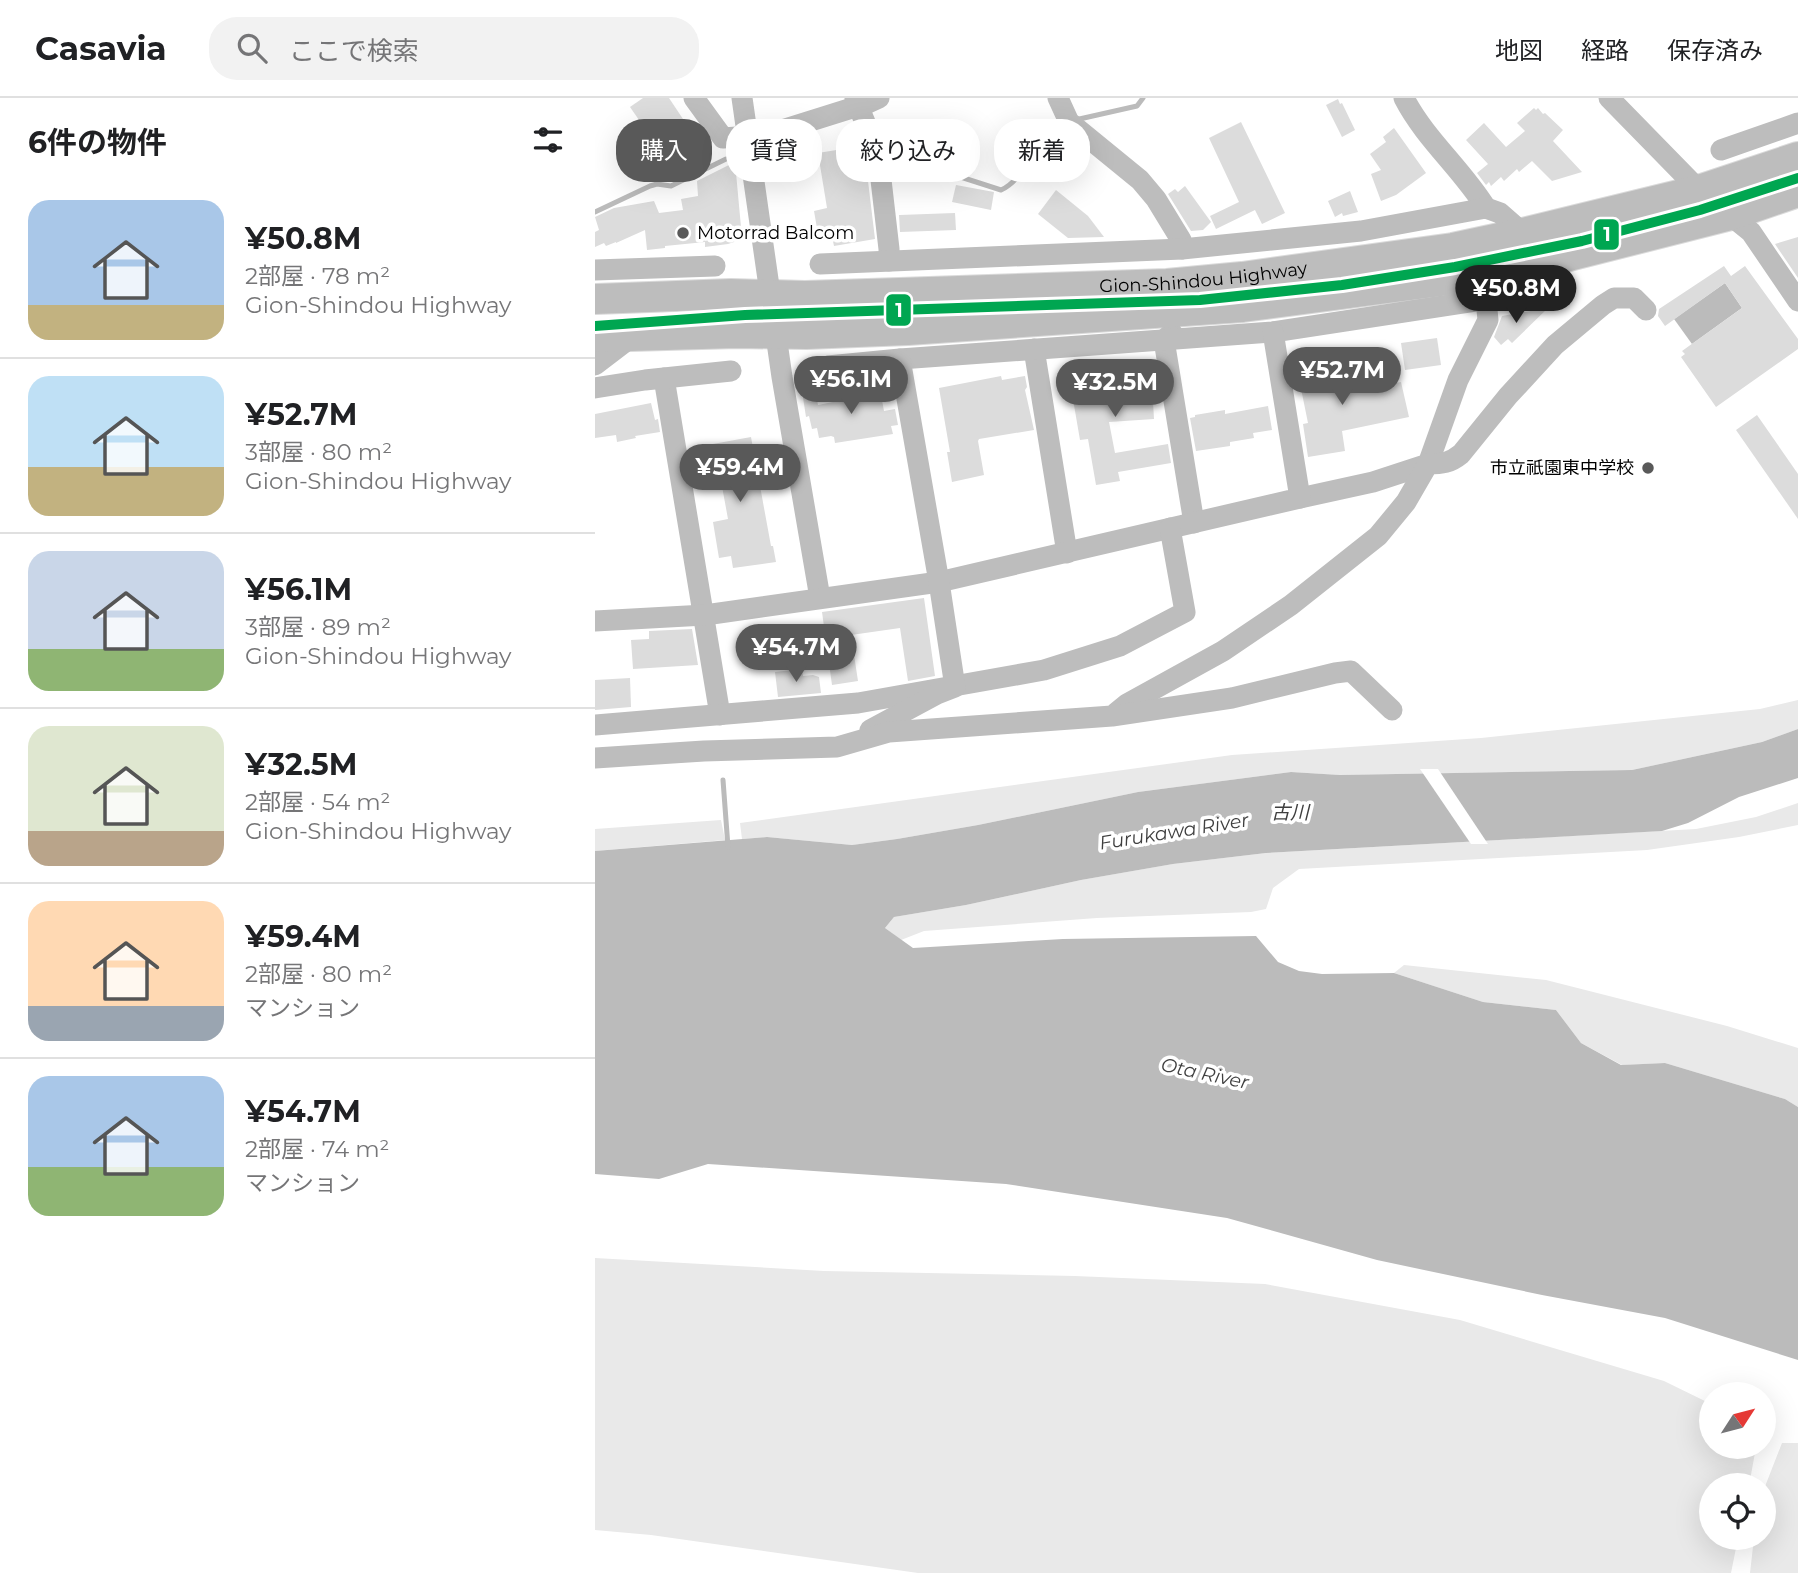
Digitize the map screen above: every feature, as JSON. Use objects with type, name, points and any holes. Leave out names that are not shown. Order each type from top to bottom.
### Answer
[{"type":"highway","name":"Gion-Shindou Highway","points":[[600,294],[899,293],[1167,284],[1241,277],[1453,248],[1523,233],[1699,190],[1798,157]]},
{"type":"highway","name":"Gion-Shindou Highway","points":[[595,337],[908,330],[1243,307],[1472,277],[1569,256],[1731,215],[1798,192]]},
{"type":"street","points":[[694,98],[723,138],[726,138]]},
{"type":"street","points":[[742,98],[745,119]]},
{"type":"street","points":[[810,119],[857,102],[879,98]]},
{"type":"street","points":[[1059,98],[1069,122],[1140,180],[1156,199],[1181,240],[1182,249]]},
{"type":"street","points":[[1404,98],[1413,115],[1486,208]]},
{"type":"street","points":[[1609,98],[1699,190],[1751,232],[1798,301]]},
{"type":"street","points":[[857,102],[879,154],[889,261]]},
{"type":"street","points":[[1721,150],[1798,123]]},
{"type":"street","points":[[754,182],[776,334],[820,598]]},
{"type":"street","points":[[820,264],[1182,249],[1361,232],[1486,208],[1500,213],[1523,233]]},
{"type":"street","points":[[1167,284],[1205,247]]},
{"type":"street","points":[[828,366],[1273,332],[1535,292],[1569,256]]},
{"type":"street","points":[[899,293],[925,260]]},
{"type":"street","points":[[595,270],[715,266]]},
{"type":"street","points":[[595,621],[705,615],[939,582],[1373,482],[1428,464],[1444,464],[1461,454],[1507,396],[1555,345],[1603,305],[1614,298],[1634,298],[1646,310]]},
{"type":"street","points":[[1112,716],[1127,704],[1223,651],[1269,620],[1378,536],[1406,502],[1428,464],[1458,380],[1488,320],[1486,300]]},
{"type":"street","points":[[1164,340],[1196,309]]},
{"type":"street","points":[[908,330],[933,356]]},
{"type":"street","points":[[1273,332],[1300,498]]},
{"type":"street","points":[[595,365],[633,336]]},
{"type":"street","points":[[1164,340],[1194,523]]},
{"type":"street","points":[[1034,349],[1067,552]]},
{"type":"street","points":[[900,359],[955,687]]},
{"type":"street","points":[[595,388],[731,371]]},
{"type":"street","points":[[664,378],[720,715]]},
{"type":"street","points":[[595,725],[858,703],[1044,670],[1120,646],[1185,612],[1170,528]]},
{"type":"street","points":[[595,758],[837,747],[889,732],[1112,716],[1232,698],[1351,671],[1392,710]]},
{"type":"street","points":[[837,747],[955,687]]},
{"type":"shaded area","points":[[1798,700],[1798,729],[1762,742],[1632,770],[1340,775],[1291,772],[1138,792],[978,825],[852,845],[767,837],[742,839],[740,823],[1232,755],[1481,738],[1760,709]]},
{"type":"shaded area","points":[[1798,803],[1798,825],[1739,837],[1647,850],[1299,869],[1273,888],[1266,909],[1251,912],[1097,918],[924,931],[901,940],[885,928],[894,917],[1173,864],[1266,853],[1696,829],[1756,817]]},
{"type":"shaded area","points":[[721,820],[725,840],[595,851],[595,829]]},
{"type":"shaded area","points":[[1404,965],[1546,980],[1727,1026],[1798,1048],[1798,1107],[1785,1099],[1665,1063],[1622,1065],[1581,1043],[1556,1010],[1483,1002],[1394,973]]},
{"type":"shaded area","points":[[595,1258],[824,1271],[1075,1276],[1265,1284],[1460,1320],[1664,1381],[1699,1398],[1699,1460],[1754,1460],[1751,1473],[1699,1473],[1699,1550],[1736,1550],[1731,1573],[918,1573],[651,1535],[595,1530]]},
{"type":"shaded area","points":[[1782,1443],[1798,1443],[1798,1573],[1750,1573],[1753,1550],[1776,1550],[1776,1473],[1770,1473]]},
{"type":"water","points":[[1725,283],[1742,308],[1692,344],[1674,319]]},
{"type":"water","points":[[1798,729],[1798,778],[1739,797],[1688,823],[1662,831],[1266,853],[1173,864],[894,917],[885,928],[913,948],[1063,939],[1256,936],[1278,962],[1299,971],[1322,974],[1394,973],[1483,1002],[1556,1010],[1581,1043],[1621,1065],[1665,1063],[1785,1099],[1798,1107],[1798,1360],[1665,1318],[1377,1260],[1227,1218],[1006,1184],[708,1164],[659,1179],[595,1174],[595,851],[767,837],[852,845],[978,825],[1138,792],[1291,772],[1340,775],[1632,770],[1762,742]]},
{"type":"pier","points":[[1420,769],[1438,769],[1488,844],[1471,844]]},
{"type":"building","points":[[643,98],[669,98],[683,119],[638,119],[630,107]]},
{"type":"building","points":[[1338,99],[1355,130],[1342,137],[1326,105]]},
{"type":"building","points":[[1534,108],[1545,113],[1563,130],[1553,141],[1582,172],[1552,181],[1532,161],[1519,172],[1517,169],[1504,181],[1501,177],[1491,186],[1489,182],[1486,185],[1477,173],[1488,164],[1466,140],[1484,123],[1506,147],[1525,131],[1517,123]]},
{"type":"building","points":[[1241,122],[1285,213],[1262,224],[1255,210],[1216,229],[1210,216],[1239,202],[1209,138]]},
{"type":"building","points":[[1394,128],[1426,173],[1396,195],[1381,201],[1371,174],[1381,170],[1370,154],[1386,142],[1383,137]]},
{"type":"building","points":[[836,150],[836,182],[868,182],[875,239],[834,246],[831,232],[818,234],[814,211],[827,208],[822,177],[822,152]]},
{"type":"building","points":[[726,166],[726,182],[737,182],[741,227],[734,242],[705,247],[705,242],[647,250],[645,230],[616,243],[606,246],[604,243],[595,247],[595,232],[599,230],[595,217],[614,208],[654,201],[659,213],[683,210],[681,199],[698,196],[697,182],[712,182],[712,174]]},
{"type":"building","points":[[956,185],[994,192],[991,210],[952,202]]},
{"type":"building","points":[[1185,186],[1211,222],[1203,230],[1191,231],[1168,194],[1175,189],[1178,192]]},
{"type":"building","points":[[1056,190],[1088,216],[1104,237],[1068,238],[1038,214]]},
{"type":"building","points":[[1350,191],[1358,212],[1343,216],[1342,213],[1335,217],[1328,201]]},
{"type":"building","points":[[955,213],[956,230],[900,232],[899,215]]},
{"type":"building","points":[[1798,237],[1798,278],[1775,244]]},
{"type":"building","points":[[1724,266],[1731,276],[1745,266],[1798,339],[1798,349],[1716,407],[1681,357],[1685,354],[1682,351],[1742,308],[1725,283],[1665,326],[1658,316],[1659,309]]},
{"type":"building","points":[[1548,308],[1512,343],[1508,339],[1501,345],[1494,337],[1502,316]]},
{"type":"building","points":[[1437,338],[1441,365],[1405,370],[1401,343]]},
{"type":"building","points":[[1321,354],[1326,378],[1342,375],[1343,382],[1348,381],[1350,392],[1401,382],[1409,417],[1342,431],[1345,451],[1308,457],[1303,424],[1308,423],[1295,359]]},
{"type":"building","points":[[1151,368],[1154,419],[1109,422],[1115,453],[1168,444],[1171,463],[1118,472],[1120,481],[1096,485],[1088,439],[1080,440],[1069,376]]},
{"type":"building","points":[[1001,376],[1002,380],[1025,376],[1025,390],[1034,430],[979,439],[984,475],[952,482],[947,452],[950,452],[939,388]]},
{"type":"building","points":[[876,386],[877,395],[881,395],[884,411],[895,409],[898,425],[891,426],[893,434],[835,443],[834,437],[831,436],[819,438],[817,428],[812,429],[809,416],[806,417],[802,391],[815,389],[818,405],[848,399],[847,390]]},
{"type":"building","points":[[651,403],[660,432],[617,442],[616,435],[595,438],[595,414]]},
{"type":"building","points":[[1268,406],[1272,430],[1253,433],[1254,438],[1230,442],[1230,446],[1196,451],[1190,418],[1225,410],[1225,414]]},
{"type":"building","points":[[1757,415],[1798,474],[1798,519],[1736,430]]},
{"type":"building","points":[[751,437],[776,562],[733,568],[731,556],[719,558],[713,522],[728,519],[719,470],[707,473],[702,446]]},
{"type":"building","points":[[924,598],[935,676],[908,681],[900,628],[851,635],[858,681],[832,685],[822,612]]},
{"type":"building","points":[[692,629],[698,665],[633,669],[631,640],[649,639],[649,631]]},
{"type":"building","points":[[802,669],[803,676],[819,677],[821,693],[778,697],[775,672]]},
{"type":"building","points":[[630,678],[631,707],[595,710],[595,680]]},
{"type":"waterway","points":[[1079,119],[1137,106],[1143,98]]},
{"type":"waterway","points":[[595,212],[650,186],[671,186],[726,159]]},
{"type":"waterway","points":[[976,182],[1001,190],[1013,182]]},
{"type":"waterway","points":[[723,780],[728,847]]},
{"type":"transit line","name":"1","points":[[595,326],[745,315],[1200,300],[1342,285],[1455,267],[1582,241],[1700,210],[1798,178]]},
{"type":"place","name":"Motorrad Balcom","points":[[683,233]]},
{"type":"place","name":"市立祇園東中学校","points":[[1648,468]]},
{"type":"water label","name":"古川","points":[[1290,812]]},
{"type":"water label","name":"Furukawa River","points":[[1174,831]]},
{"type":"water label","name":"Ota River","points":[[1205,1073]]}]
